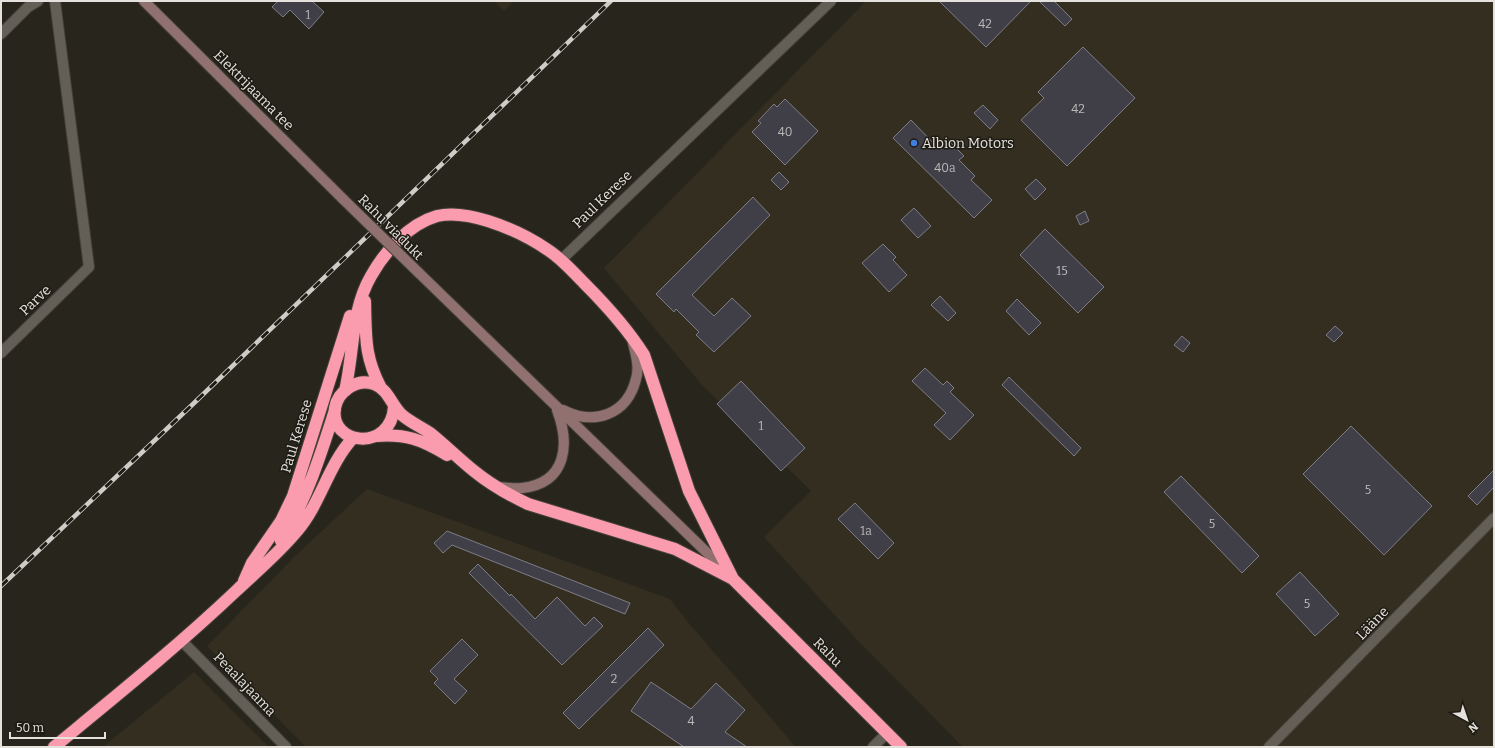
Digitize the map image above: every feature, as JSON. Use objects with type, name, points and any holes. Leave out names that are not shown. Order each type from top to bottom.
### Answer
[{"type":"highway","name":"Paul Kerese","points":[[242,586],[252,563],[281,520],[293,496],[305,462],[334,362],[355,301],[391,248],[419,225],[438,216],[463,216],[477,218],[504,226],[525,236],[561,260]]},
{"type":"highway","points":[[561,260],[604,304],[631,335],[644,355],[689,491],[733,578]]},
{"type":"highway","name":"Paul Kerese","points":[[366,284],[366,339],[370,365],[381,388]]},
{"type":"highway","name":"Paul Kerese","points":[[345,390],[350,371],[353,332],[366,284]]},
{"type":"highway","points":[[394,407],[390,423],[385,430],[376,436],[367,439],[353,438],[345,433],[339,425],[335,409],[337,402],[345,390],[351,386],[366,382],[381,388],[387,393],[394,407],[403,416],[429,433],[467,465],[512,497],[528,504],[675,549],[733,578]]},
{"type":"highway","name":"Paul Kerese","points":[[262,568],[276,549],[291,524],[320,456],[335,409]]},
{"type":"highway","points":[[376,436],[394,435],[411,437],[424,442],[459,463],[467,465]]},
{"type":"highway","name":"Paul Kerese","points":[[54,747],[182,641],[271,560],[305,521],[314,507],[335,461],[353,438]]},
{"type":"highway","name":"Rahu","points":[[733,578],[901,747]]},
{"type":"street","points":[[1,34],[28,7],[38,1]]},
{"type":"street","name":"Parve","points":[[1,353],[89,267],[55,1]]},
{"type":"street","name":"Elektrijaama tee","points":[[144,1],[344,200]]},
{"type":"street","name":"Paul Kerese","points":[[561,260],[831,1]]},
{"type":"street","name":"Rahu viadukt","points":[[344,200],[733,578]]},
{"type":"street","points":[[555,406],[583,417],[597,418],[610,413],[624,402],[632,390],[637,378],[637,362],[631,335]]},
{"type":"street","points":[[497,487],[521,489],[535,486],[556,470],[562,459],[565,447],[564,434],[555,406]]},
{"type":"street","name":"Lääne","points":[[1269,747],[1494,518]]},
{"type":"street","name":"Peaalajaama","points":[[182,641],[286,747]]},
{"type":"street","points":[[873,747],[887,733]]},
{"type":"shaded area","points":[[494,1],[514,1],[504,11]]},
{"type":"shaded area","points":[[866,1],[1494,1],[1494,747],[963,747],[860,643],[764,537],[811,491],[702,385],[604,268]]},
{"type":"shaded area","points":[[367,489],[670,599],[687,621],[796,747],[306,747],[207,646],[295,556]]},
{"type":"shaded area","points":[[194,672],[269,747],[103,747]]},
{"type":"building","points":[[278,1],[312,1],[324,12],[309,29],[290,10],[283,17],[272,7]]},
{"type":"building","points":[[939,1],[1031,1],[986,47]]},
{"type":"building","points":[[1039,1],[1054,1],[1072,19],[1065,26]]},
{"type":"building","points":[[1083,47],[1135,98],[1067,166],[1021,120],[1044,98],[1038,92]]},
{"type":"building","points":[[785,99],[818,131],[785,165],[752,132],[761,123],[758,121],[774,104],[777,107]]},
{"type":"building","points":[[983,105],[998,120],[990,129],[974,113]]},
{"type":"building","points":[[911,120],[939,149],[948,140],[964,156],[959,160],[975,176],[971,180],[992,200],[974,218],[893,138]]},
{"type":"building","points":[[779,172],[789,182],[781,190],[771,180]]},
{"type":"building","points":[[1036,179],[1046,189],[1035,200],[1025,189]]},
{"type":"building","points":[[753,197],[770,215],[692,295],[714,316],[732,298],[751,316],[714,352],[696,335],[699,332],[676,309],[674,312],[656,294]]},
{"type":"building","points":[[914,208],[931,226],[918,238],[901,220]]},
{"type":"building","points":[[1085,211],[1089,221],[1080,225],[1076,216]]},
{"type":"building","points":[[1045,229],[1104,287],[1078,313],[1020,255]]},
{"type":"building","points":[[883,244],[896,257],[893,260],[907,275],[889,292],[862,263]]},
{"type":"building","points":[[940,296],[956,313],[948,321],[931,305]]},
{"type":"building","points":[[1017,299],[1041,323],[1029,335],[1006,311]]},
{"type":"building","points":[[1335,326],[1343,333],[1334,342],[1326,335]]},
{"type":"building","points":[[1182,336],[1190,343],[1183,352],[1174,345]]},
{"type":"building","points":[[925,368],[943,385],[947,381],[954,388],[950,392],[974,415],[950,440],[934,425],[946,413],[912,381]]},
{"type":"building","points":[[1009,377],[1081,448],[1074,456],[1002,385]]},
{"type":"building","points":[[741,381],[805,448],[781,471],[717,404]]},
{"type":"building","points":[[1351,426],[1432,506],[1384,555],[1303,474]]},
{"type":"building","points":[[1494,470],[1494,487],[1477,505],[1468,496]]},
{"type":"building","points":[[1181,476],[1259,556],[1242,573],[1164,492]]},
{"type":"building","points":[[855,503],[894,543],[878,559],[838,519]]},
{"type":"building","points":[[447,531],[630,603],[625,614],[452,545],[443,553],[434,543]]},
{"type":"building","points":[[478,564],[510,596],[511,594],[535,619],[557,597],[585,626],[594,617],[603,626],[562,665],[469,573]]},
{"type":"building","points":[[1300,572],[1339,614],[1315,636],[1276,594]]},
{"type":"building","points":[[648,628],[664,645],[579,729],[563,713]]},
{"type":"building","points":[[462,639],[478,655],[454,679],[467,691],[455,704],[434,683],[438,679],[430,671]]},
{"type":"building","points":[[651,682],[691,709],[716,683],[745,710],[725,732],[747,747],[684,747],[631,711]]},
{"type":"railway","points":[[1,586],[192,405],[611,1]]},
{"type":"place","name":"Albion Motors","points":[[914,143]]}]
